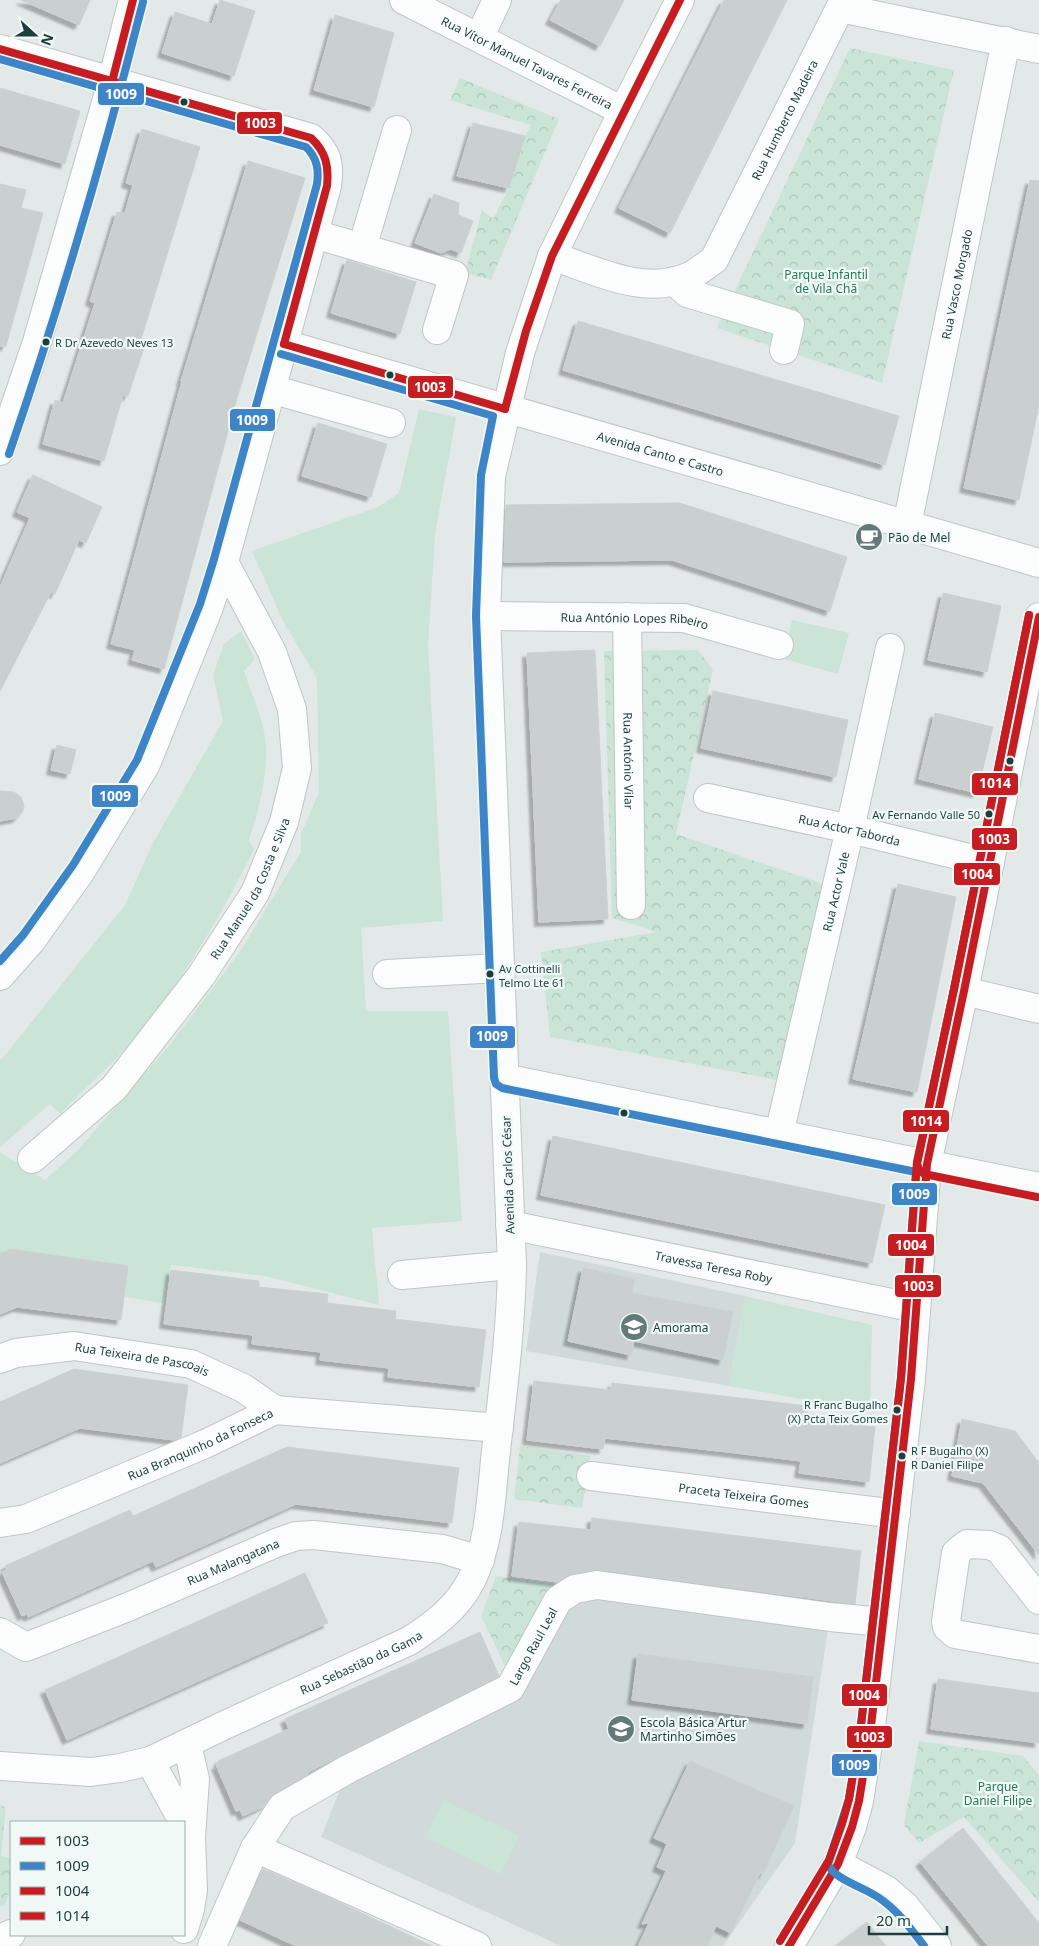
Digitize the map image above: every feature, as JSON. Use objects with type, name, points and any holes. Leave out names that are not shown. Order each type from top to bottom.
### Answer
[{"type":"street","points":[[0,451],[37,342],[112,82],[133,0]]},
{"type":"street","name":"Rua Vítor Manuel Tavares Ferreira","points":[[404,0],[623,111]]},
{"type":"street","points":[[479,38],[497,0]]},
{"type":"street","name":"Avenida Carlos César","points":[[509,1342],[512,1265],[486,616],[491,476],[505,409],[526,331],[552,256],[680,0]]},
{"type":"street","name":"Rua Humberto Madeira","points":[[552,256],[636,284],[665,284],[675,281],[689,276],[714,260],[840,8],[1039,49]]},
{"type":"street","name":"Rua Vasco Morgado","points":[[907,525],[1006,41]]},
{"type":"street","points":[[0,48],[112,82],[311,138],[321,147],[327,158],[329,171],[327,186],[224,562],[209,607],[146,764],[81,871],[31,941],[0,976]]},
{"type":"street","points":[[362,248],[397,130]]},
{"type":"street","points":[[314,234],[454,274],[437,330]]},
{"type":"street","points":[[675,281],[687,293],[790,324],[784,350]]},
{"type":"street","name":"Avenida Canto e Castro","points":[[284,344],[1039,563]]},
{"type":"street","points":[[271,389],[391,422]]},
{"type":"street","name":"Rua Manuel da Costa e Silva","points":[[32,1159],[114,1088],[201,976],[255,893],[284,822],[297,768],[292,709],[272,652],[224,562]]},
{"type":"street","name":"Rua António Lopes Ribeiro","points":[[486,616],[684,618],[779,645]]},
{"type":"street","name":"Rua António Vilar","points":[[627,617],[631,905]]},
{"type":"street","points":[[789,1946],[838,1864],[852,1827],[859,1801],[871,1726],[911,1379],[927,1164],[990,863],[1027,736],[1039,617]]},
{"type":"street","name":"Rua Actor Vale","points":[[779,1134],[890,648]]},
{"type":"street","name":"Rua Actor Taborda","points":[[708,798],[850,829],[990,863]]},
{"type":"street","points":[[386,974],[500,968]]},
{"type":"street","points":[[964,991],[1039,1008]]},
{"type":"street","points":[[504,1078],[1039,1187]]},
{"type":"street","name":"Travessa Teresa Roby","points":[[510,1225],[916,1308]]},
{"type":"street","points":[[402,1275],[512,1265]]},
{"type":"street","name":"Rua Sebastião da Gama","points":[[0,1766],[91,1772],[150,1761],[409,1641],[434,1624],[455,1605],[470,1582],[480,1560],[488,1522],[509,1342]]},
{"type":"street","name":"Rua Teixeira de Pascoais","points":[[0,1359],[16,1353],[74,1346],[191,1364],[243,1388],[275,1410]]},
{"type":"street","name":"Rua Branquinho da Fonseca","points":[[0,1523],[26,1519],[205,1444],[275,1410],[498,1428]]},
{"type":"street","name":"Praceta Teixeira Gomes","points":[[591,1476],[896,1514]]},
{"type":"street","name":"Rua Malangatana","points":[[0,1632],[26,1647],[296,1536],[314,1535],[442,1549],[480,1560]]},
{"type":"street","points":[[1039,1600],[999,1549],[989,1545],[967,1544],[956,1553],[946,1620],[947,1627],[956,1634],[1039,1649]]},
{"type":"street","name":"Largo Raul Leal","points":[[212,1946],[255,1848],[282,1807],[348,1769],[510,1688],[558,1600],[575,1589],[597,1585],[830,1617],[883,1622]]},
{"type":"street","points":[[185,1932],[193,1890],[191,1836],[195,1779],[187,1744]]},
{"type":"street","points":[[150,1761],[183,1821]]},
{"type":"street","points":[[185,1825],[191,1836]]},
{"type":"street","points":[[255,1848],[477,1946]]},
{"type":"street","points":[[838,1864],[884,1889],[905,1906],[937,1946]]},
{"type":"shaded area","name":"Amorama","points":[[540,1252],[745,1296],[729,1386],[526,1351]]},
{"type":"shaded area","name":"Escola Básica Artur Martinho Simões","points":[[575,1589],[830,1617],[795,1843],[723,1946],[561,1946],[321,1837],[348,1769],[510,1688]]},
{"type":"green space","name":"Parque Infantil de Vila Chã","points":[[850,48],[954,70],[882,383],[717,328]]},
{"type":"green space","points":[[460,78],[559,119],[491,280],[465,273],[482,210],[493,219],[509,188],[525,136],[531,125],[450,100]]},
{"type":"green space","points":[[419,409],[456,417],[435,535],[428,645],[443,921],[361,928],[366,1011],[448,1011],[462,1221],[372,1228],[379,1305],[265,1276],[171,1265],[163,1303],[125,1297],[128,1266],[10,1249],[0,1254],[0,1152],[45,1180],[76,1152],[169,1046],[239,953],[301,852],[301,834],[319,792],[317,678],[284,623],[252,551],[378,507],[399,493]]},
{"type":"green space","points":[[792,620],[849,633],[838,674],[784,659]]},
{"type":"green space","points":[[241,631],[255,659],[244,671],[261,719],[266,749],[264,780],[258,811],[249,840],[254,849],[229,898],[186,969],[137,1035],[60,1114],[50,1104],[0,1147],[0,1059],[2,1059],[125,905],[153,843],[223,721],[213,675],[224,644]]},
{"type":"green space","points":[[698,650],[713,670],[676,834],[829,886],[777,1080],[550,1037],[541,952],[657,932],[612,918],[604,651]]},
{"type":"green space","points":[[745,1296],[872,1325],[870,1411],[729,1386]]},
{"type":"green space","points":[[520,1446],[590,1456],[582,1508],[514,1499]]},
{"type":"green space","points":[[496,1576],[559,1585],[507,1670],[481,1616]]},
{"type":"green space","name":"Parque Daniel Filipe","points":[[919,1741],[1023,1756],[1039,1775],[1039,1902],[964,1817],[919,1843],[904,1825]]},
{"type":"green space","points":[[443,1800],[519,1836],[501,1874],[426,1838]]},
{"type":"green space","points":[[0,1805],[6,1807],[1,1856],[10,1858],[10,1891],[5,1905],[0,1907]]},
{"type":"building","points":[[21,0],[90,0],[79,25]]},
{"type":"building","points":[[220,0],[255,11],[234,76],[162,53],[175,12],[212,24]]},
{"type":"building","points":[[561,0],[624,0],[600,46],[550,20]]},
{"type":"building","points":[[724,0],[787,0],[670,233],[619,208]]},
{"type":"building","points":[[335,15],[394,33],[374,107],[314,90]]},
{"type":"building","points":[[0,88],[80,111],[65,164],[0,145]]},
{"type":"building","points":[[473,123],[525,136],[509,188],[457,176]]},
{"type":"building","points":[[142,129],[200,147],[139,346],[144,348],[128,396],[123,395],[104,461],[43,444],[55,400],[63,403],[95,303],[90,301],[117,212],[125,213],[133,185],[126,183]]},
{"type":"building","points":[[248,161],[305,178],[237,398],[164,669],[132,660],[135,650],[111,644],[181,381]]},
{"type":"building","points":[[1030,180],[1039,181],[1039,405],[1019,500],[964,488]]},
{"type":"building","points":[[0,184],[26,190],[21,208],[43,213],[6,346],[0,346]]},
{"type":"building","points":[[434,194],[459,203],[458,215],[473,221],[461,253],[451,249],[441,253],[415,243]]},
{"type":"building","points":[[347,260],[416,282],[400,334],[331,313]]},
{"type":"building","points":[[578,321],[899,416],[885,465],[563,370]]},
{"type":"building","points":[[318,423],[387,444],[371,497],[302,476]]},
{"type":"building","points":[[33,475],[102,507],[86,543],[79,540],[55,594],[51,592],[0,691],[0,587],[30,518],[17,512]]},
{"type":"building","points":[[680,503],[847,557],[830,611],[672,560],[504,562],[506,505]]},
{"type":"building","points":[[943,593],[1001,606],[987,672],[928,660]]},
{"type":"building","points":[[595,650],[608,919],[539,922],[527,653]]},
{"type":"building","points":[[713,691],[848,720],[836,777],[701,748]]},
{"type":"building","points":[[935,713],[993,727],[977,793],[919,779]]},
{"type":"building","points":[[57,745],[76,750],[70,774],[51,770]]},
{"type":"building","points":[[0,791],[14,792],[21,797],[24,806],[23,811],[17,818],[0,821]]},
{"type":"building","points":[[898,884],[956,897],[917,1092],[853,1079]]},
{"type":"building","points":[[553,1136],[885,1205],[872,1263],[541,1195]]},
{"type":"building","points":[[10,1249],[128,1266],[121,1320],[17,1307],[0,1314],[0,1254]]},
{"type":"building","points":[[583,1268],[635,1279],[632,1293],[733,1312],[723,1360],[634,1341],[631,1355],[568,1341]]},
{"type":"building","points":[[171,1270],[259,1281],[259,1287],[328,1294],[327,1303],[396,1311],[395,1319],[486,1330],[479,1387],[388,1377],[389,1368],[320,1360],[321,1352],[252,1344],[253,1335],[164,1324]]},
{"type":"building","points":[[74,1369],[188,1385],[181,1437],[174,1440],[80,1428],[0,1463],[0,1402]]},
{"type":"building","points":[[534,1381],[611,1390],[612,1383],[808,1406],[806,1419],[875,1427],[869,1482],[799,1473],[801,1461],[736,1453],[605,1438],[603,1449],[527,1440]]},
{"type":"building","points":[[962,1419],[1015,1431],[1039,1463],[1039,1555],[983,1483],[952,1476]]},
{"type":"building","points":[[287,1447],[459,1468],[452,1523],[296,1504],[156,1567],[153,1561],[28,1617],[27,1614],[22,1616],[2,1572],[7,1569],[5,1566],[130,1510],[133,1516]]},
{"type":"building","points":[[592,1518],[861,1551],[855,1604],[599,1570],[572,1574],[558,1582],[512,1576],[519,1522],[591,1530]]},
{"type":"building","points":[[305,1573],[328,1623],[67,1740],[45,1690]]},
{"type":"building","points":[[480,1632],[499,1676],[308,1772],[308,1774],[274,1794],[264,1806],[243,1816],[240,1810],[236,1811],[216,1765],[220,1764],[218,1761],[289,1729],[285,1719]]},
{"type":"building","points":[[638,1654],[813,1677],[807,1724],[632,1700]]},
{"type":"building","points":[[938,1679],[1039,1693],[1039,1743],[931,1729]]},
{"type":"building","points":[[690,1761],[794,1806],[763,1874],[760,1873],[731,1933],[716,1926],[707,1946],[638,1946],[649,1923],[642,1924],[666,1871],[657,1867],[667,1844],[654,1838]]},
{"type":"building","points":[[963,1828],[1039,1923],[1039,1946],[988,1946],[920,1862]]},
{"type":"building","points":[[263,1869],[432,1946],[296,1946],[240,1920]]},
{"type":"building","points":[[867,1922],[886,1946],[835,1946]]},
{"type":"transit line","name":"1003","points":[[112,82],[133,0]]},
{"type":"transit line","name":"1003","points":[[505,409],[526,331],[552,256],[680,0]]},
{"type":"transit line","name":"1009","points":[[9,454],[80,230],[143,2]]},
{"type":"transit line","name":"1003","points":[[0,49],[311,138],[316,143],[323,154],[327,166],[327,186],[284,344]]},
{"type":"transit line","name":"1009","points":[[0,59],[306,147],[315,160],[318,173],[317,184],[200,604],[137,760],[73,865],[23,935],[0,961]]},
{"type":"transit line","name":"1003","points":[[284,344],[505,409]]},
{"type":"transit line","name":"1009","points":[[281,354],[493,416],[481,475],[476,616],[494,1078],[496,1084],[502,1088],[916,1172],[901,1378],[861,1725],[849,1799],[828,1864],[839,1877],[878,1897],[899,1916],[924,1946]]},
{"type":"transit line","name":"1004","points":[[780,1941],[829,1860],[849,1799],[861,1725],[901,1378],[917,1162],[954,989],[1029,615]]},
{"type":"transit line","name":"1014","points":[[1029,615],[917,1164],[924,1174],[1037,1197]]},
{"type":"transit line","name":"1003","points":[[789,1946],[838,1864],[852,1827],[859,1801],[871,1726],[911,1379],[927,1164],[964,991],[1039,617]]},
{"type":"place","name":"R Dr Azevedo Neves 13","points":[[46,342]]},
{"type":"place","name":"Pão de Mel","points":[[869,537]]},
{"type":"place","name":"Av Fernando Valle 50","points":[[989,814]]},
{"type":"place","name":"Av Cottinelli Telmo Lte 61","points":[[490,974]]},
{"type":"place","name":"Amorama","points":[[634,1327]]},
{"type":"place","name":"R Franc Bugalho (X) Pcta Teix Gomes","points":[[897,1410]]},
{"type":"place","name":"R F Bugalho (X) R Daniel Filipe","points":[[902,1456]]},
{"type":"place","name":"Escola Básica Artur Martinho Simões","points":[[621,1729]]}]
